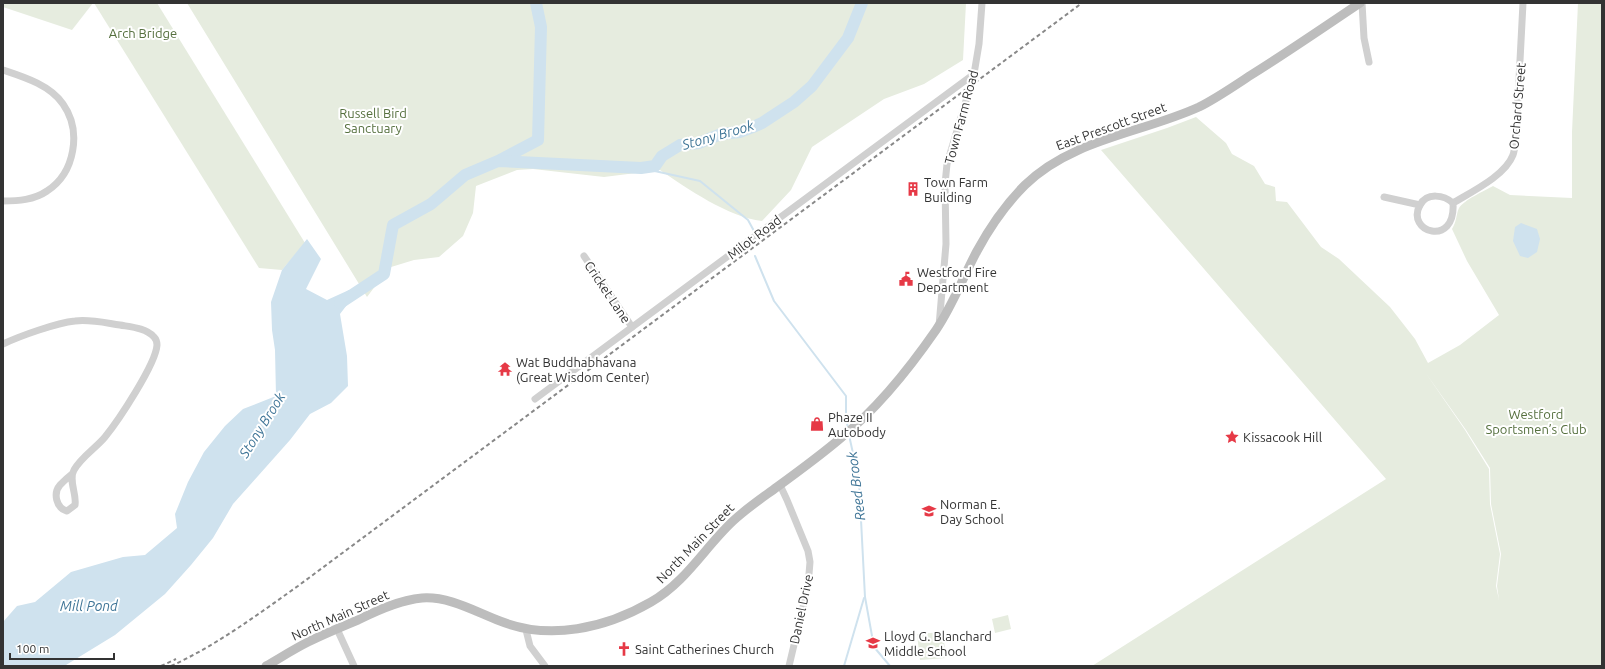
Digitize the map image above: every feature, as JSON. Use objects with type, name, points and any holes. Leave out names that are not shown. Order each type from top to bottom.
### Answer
[{"type":"main road","name":"East Prescott Street","points":[[780,485],[845,435],[887,394],[909,368],[939,326],[976,252],[994,223],[1024,186],[1039,172],[1056,160],[1084,147],[1179,115],[1218,96],[1361,3]]},
{"type":"main road","name":"North Main Street","points":[[266,666],[304,644],[373,612],[405,601],[425,598],[442,599],[504,623],[526,630],[537,631],[555,631],[598,625],[625,616],[650,603],[677,583],[732,522],[780,485]]},
{"type":"street","name":"Town Farm Road","points":[[939,326],[946,244],[947,164],[974,74],[979,44],[982,3]]},
{"type":"street","points":[[1361,3],[1364,38],[1369,62]]},
{"type":"street","name":"Orchard Street","points":[[1453,204],[1498,174],[1513,155],[1517,124],[1523,3]]},
{"type":"street","points":[[3,70],[42,86],[58,98],[69,114],[74,145],[72,155],[64,173],[47,191],[37,197],[24,200],[3,201]]},
{"type":"street","name":"Milot Road","points":[[535,399],[974,74]]},
{"type":"street","points":[[1428,196],[1437,196],[1450,200],[1453,204],[1454,212],[1451,222],[1445,230],[1437,232],[1429,230],[1423,227],[1418,221],[1417,215],[1420,205],[1428,196]]},
{"type":"street","points":[[1384,197],[1420,205]]},
{"type":"street","name":"Cricket Lane","points":[[584,256],[632,328]]},
{"type":"street","points":[[3,344],[61,324],[80,321],[132,327],[146,331],[154,336],[156,341],[154,355],[125,409],[105,437],[78,464],[72,474],[59,486],[56,501],[60,507],[67,511],[75,505],[76,500],[72,474]]},
{"type":"street","name":"Daniel Drive","points":[[780,485],[808,551],[810,562],[808,586],[788,666]]},
{"type":"street","points":[[337,628],[354,666]]},
{"type":"street","points":[[526,630],[530,646],[544,666]]},
{"type":"green space","points":[[3,3],[93,3],[72,30],[3,7]]},
{"type":"green space","name":"Arch Bridge","points":[[94,3],[157,3],[305,243],[282,270],[259,268]]},
{"type":"green space","name":"Russell Bird Sanctuary","points":[[187,3],[966,3],[963,60],[924,84],[884,99],[812,147],[791,190],[762,221],[736,214],[722,208],[660,170],[604,177],[533,169],[517,170],[476,186],[473,213],[463,236],[439,257],[414,260],[378,271],[376,285],[367,297]]},
{"type":"green space","name":"Westford Sportsmen’s Club","points":[[1578,3],[1602,3],[1602,666],[1092,666],[1386,479],[1101,150],[1196,117],[1226,143],[1232,154],[1254,166],[1265,184],[1275,187],[1276,201],[1287,202],[1321,247],[1339,259],[1390,307],[1415,339],[1428,363],[1460,345],[1499,315],[1467,261],[1452,229],[1459,208],[1470,199],[1493,186],[1510,195],[1572,198],[1572,132]],"holes":[[[1425,372],[1466,430],[1490,468],[1491,504],[1501,554],[1497,586],[1499,600],[1496,586],[1500,554],[1490,504],[1489,469],[1465,430]]]},
{"type":"green space","points":[[1008,615],[1011,629],[995,633],[992,619]]},
{"type":"green space","points":[[943,632],[946,658],[920,660],[917,634]]},
{"type":"water","points":[[1521,223],[1537,229],[1540,239],[1537,252],[1528,258],[1520,256],[1513,241],[1515,227]]},
{"type":"water","name":"Mill Pond","points":[[307,239],[321,259],[306,289],[327,300],[349,290],[353,297],[340,314],[347,356],[348,386],[331,403],[310,414],[290,440],[233,504],[213,538],[191,565],[165,594],[115,635],[66,665],[3,666],[3,622],[17,606],[35,602],[71,572],[123,557],[145,555],[177,528],[175,514],[188,482],[204,452],[225,426],[243,409],[276,396],[275,350],[272,330],[271,302],[282,270]]},
{"type":"waterway","name":"Stony Brook","points":[[500,160],[538,140],[541,27],[536,3]]},
{"type":"waterway","name":"Stony Brook","points":[[340,303],[384,274],[393,225],[431,204],[465,175],[498,161],[641,168],[655,166],[662,156],[680,145],[699,143],[721,134],[740,132],[762,123],[794,102],[812,86],[848,38],[862,3]]},
{"type":"waterway","points":[[641,168],[700,181],[748,220],[754,231]]},
{"type":"waterway","name":"Reed Brook","points":[[755,256],[774,301],[846,396],[846,417],[848,429]]},
{"type":"waterway","name":"Reed Brook","points":[[849,435],[859,481],[865,597],[874,647],[890,666]]},
{"type":"waterway","points":[[844,666],[864,598]]},
{"type":"railway","points":[[171,666],[221,639],[298,586],[1082,3]]},
{"type":"railway","points":[[161,666],[176,659]]},
{"type":"place","name":"Town Farm Building","points":[[913,189]]},
{"type":"place","name":"Westford Fire Department","points":[[906,279]]},
{"type":"place","name":"Wat Buddhabhavana (Great Wisdom Center)","points":[[505,369]]},
{"type":"place","name":"Phaze II Autobody","points":[[817,424]]},
{"type":"place","name":"Kissacook Hill","points":[[1232,437]]},
{"type":"place","name":"Norman E. Day School","points":[[929,511]]},
{"type":"place","name":"Lloyd G. Blanchard Middle School","points":[[873,643]]},
{"type":"place","name":"Saint Catherines Church","points":[[624,649]]}]
